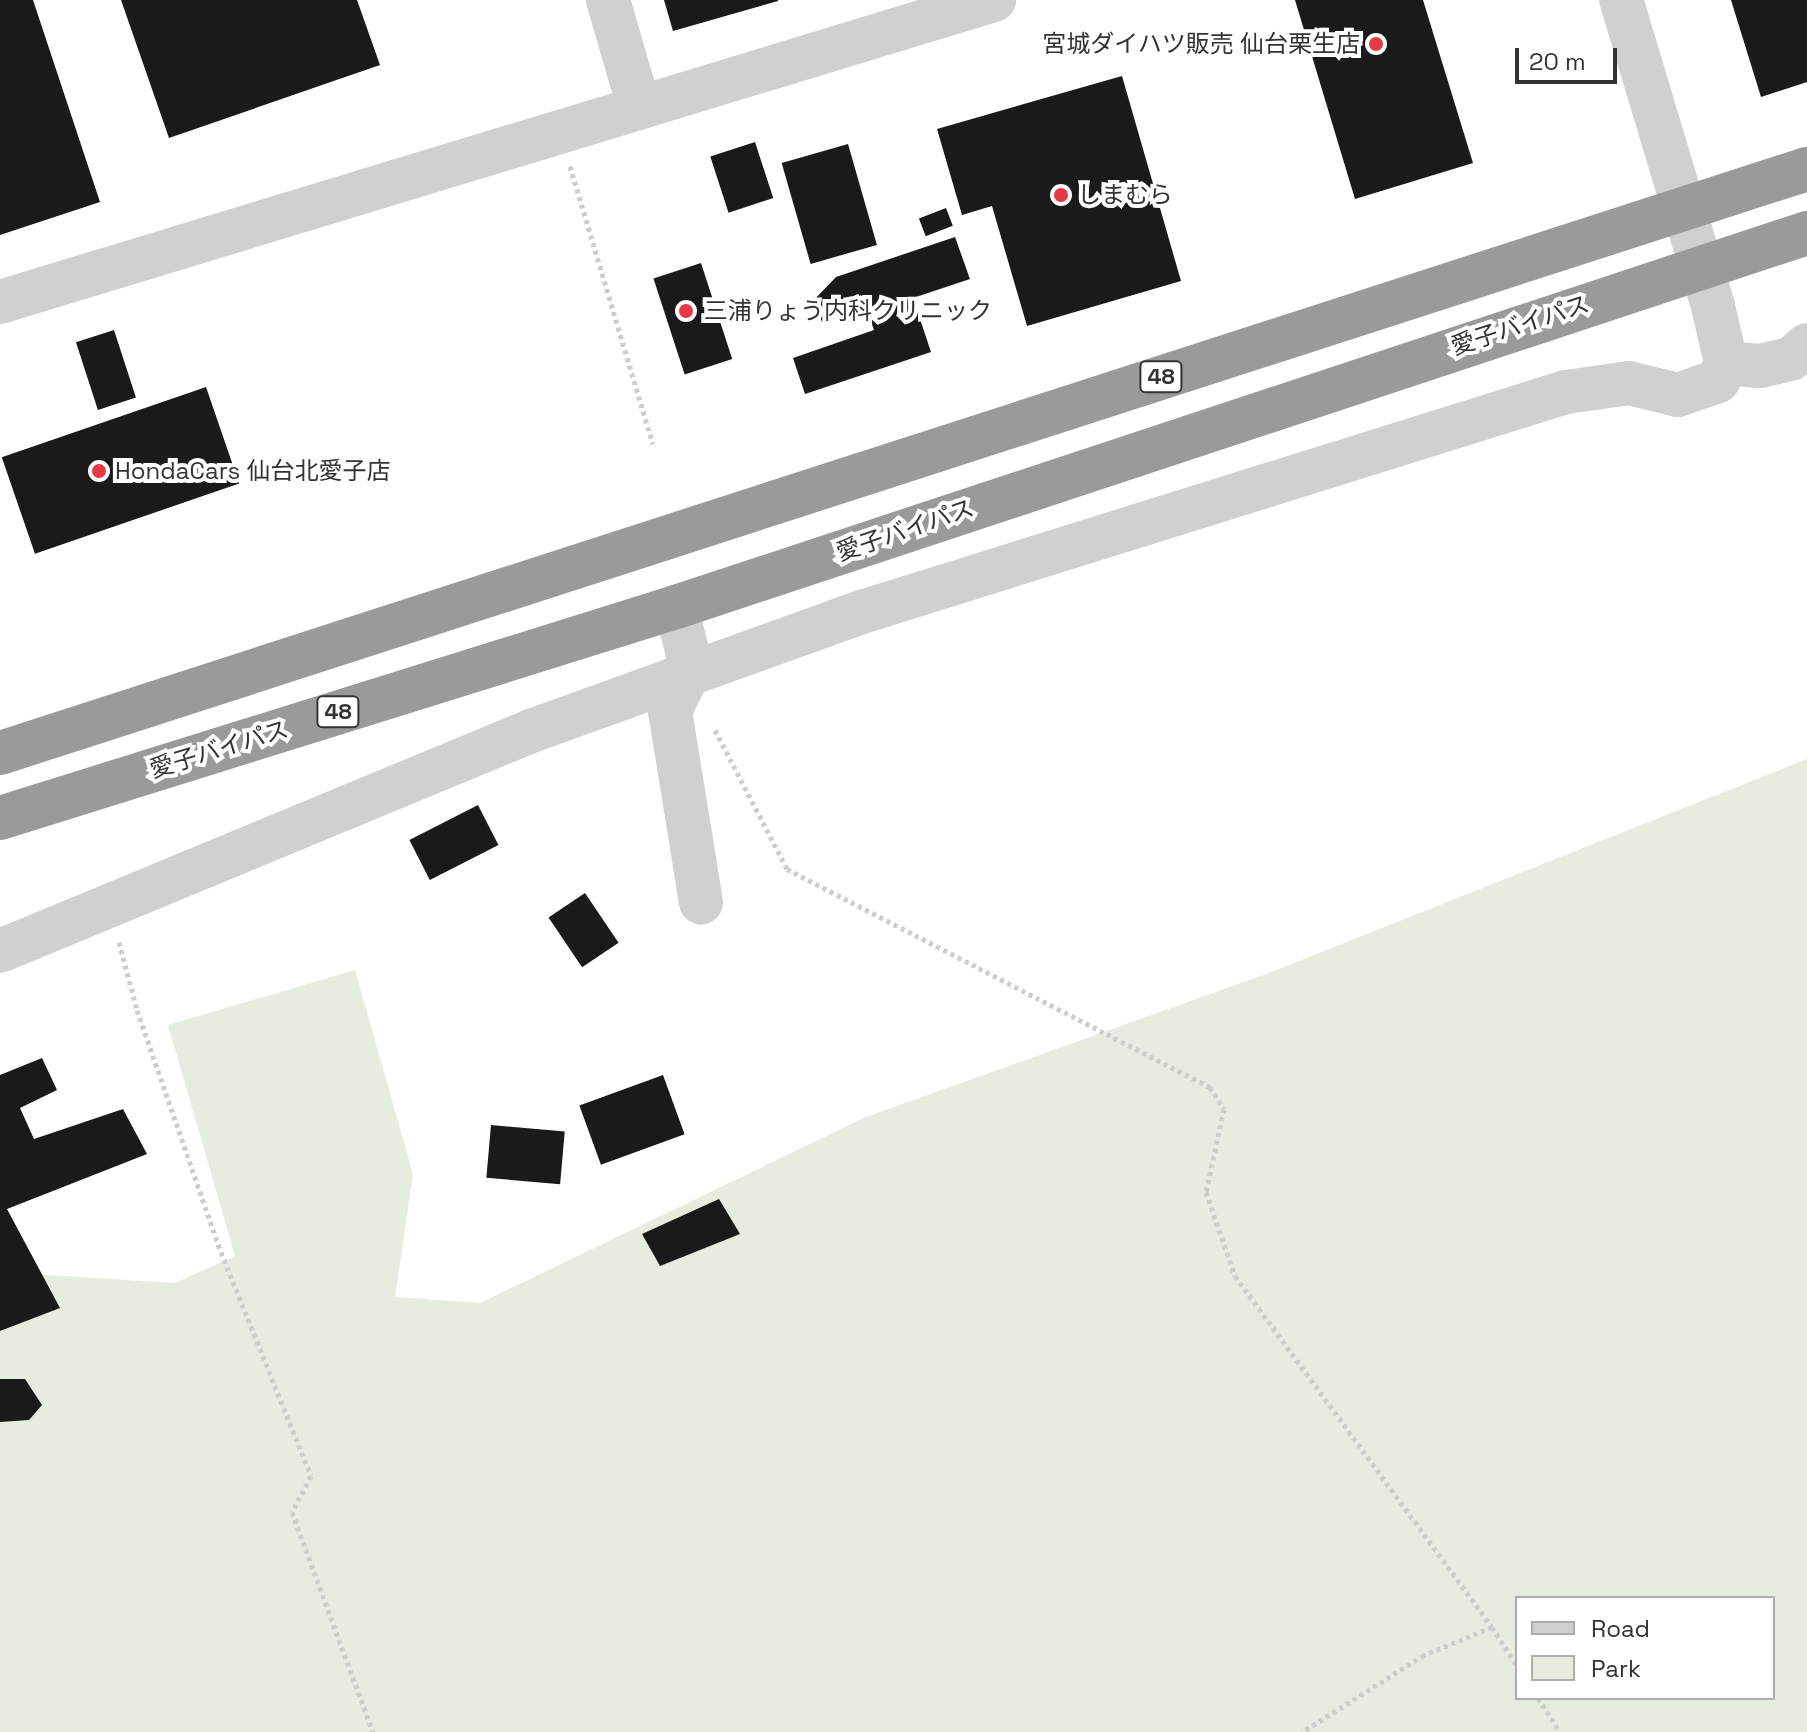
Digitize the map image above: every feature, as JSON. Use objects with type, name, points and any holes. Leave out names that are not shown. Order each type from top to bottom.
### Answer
[{"type":"highway","name":"48","points":[[0,753],[1807,169]]},
{"type":"highway","name":"愛子バイパス","points":[[0,818],[676,607],[1699,266],[1807,233]]},
{"type":"street","points":[[608,0],[639,107]]},
{"type":"street","points":[[0,302],[994,0]]},
{"type":"street","points":[[0,951],[109,904],[328,818],[531,731],[865,611],[1566,392],[1629,383],[1678,395],[1698,391],[1718,381],[1726,363],[1621,0]]},
{"type":"street","points":[[1726,363],[1760,366],[1791,359],[1807,345]]},
{"type":"street","points":[[676,607],[688,654],[687,676],[670,711],[701,903]]},
{"type":"path","points":[[566,154],[653,444]]},
{"type":"path","points":[[687,676],[787,869],[1210,1087],[1224,1109],[1206,1192],[1235,1276],[1492,1627],[1515,1663]]},
{"type":"path","points":[[109,904],[137,1010],[216,1237],[311,1476],[292,1512],[373,1732]]},
{"type":"path","points":[[1302,1732],[1424,1655],[1492,1627]]},
{"type":"path","points":[[1539,1700],[1560,1732]]},
{"type":"green space","points":[[1807,759],[1807,1732],[0,1732],[0,1272],[175,1283],[235,1256],[168,1025],[355,970],[413,1174],[395,1297],[480,1303],[866,1117],[1266,974]]},
{"type":"building","points":[[0,0],[33,0],[100,202],[0,235]]},
{"type":"building","points":[[121,0],[357,0],[380,65],[169,138]]},
{"type":"building","points":[[664,0],[778,0],[778,1],[673,31]]},
{"type":"building","points":[[1295,0],[1423,0],[1473,163],[1355,199]]},
{"type":"building","points":[[1731,0],[1807,0],[1807,82],[1761,97]]},
{"type":"building","points":[[1122,76],[1181,281],[1027,326],[992,206],[962,215],[937,129]]},
{"type":"building","points":[[755,142],[773,198],[729,213],[710,157]]},
{"type":"building","points":[[848,144],[877,245],[811,264],[782,163]]},
{"type":"building","points":[[946,208],[953,226],[926,236],[919,218]]},
{"type":"building","points":[[955,237],[970,279],[913,298],[931,352],[805,394],[793,358],[874,330],[866,308],[822,322],[814,300],[836,277]]},
{"type":"building","points":[[701,263],[732,359],[685,375],[653,278]]},
{"type":"building","points":[[114,330],[136,398],[98,410],[76,342]]},
{"type":"building","points":[[206,387],[239,483],[35,554],[2,457]]},
{"type":"building","points":[[478,805],[498,845],[430,880],[409,840]]},
{"type":"building","points":[[585,893],[619,943],[582,967],[549,918]]},
{"type":"building","points":[[42,1058],[57,1090],[20,1108],[34,1139],[123,1109],[147,1154],[7,1209],[60,1308],[0,1331],[0,1075]]},
{"type":"building","points":[[663,1075],[685,1134],[601,1165],[579,1105]]},
{"type":"building","points":[[491,1125],[565,1131],[560,1184],[486,1178]]},
{"type":"building","points":[[719,1199],[740,1234],[660,1266],[642,1234]]},
{"type":"building","points":[[0,1379],[25,1379],[42,1405],[29,1420],[0,1422]]},
{"type":"place","name":"宮城ダイハツ販売 仙台栗生店","points":[[1376,44]]},
{"type":"place","name":"しまむら","points":[[1061,195]]},
{"type":"place","name":"三浦りょう内科クリニック","points":[[686,311]]},
{"type":"place","name":"HondaCars 仙台北愛子店","points":[[99,471]]}]
